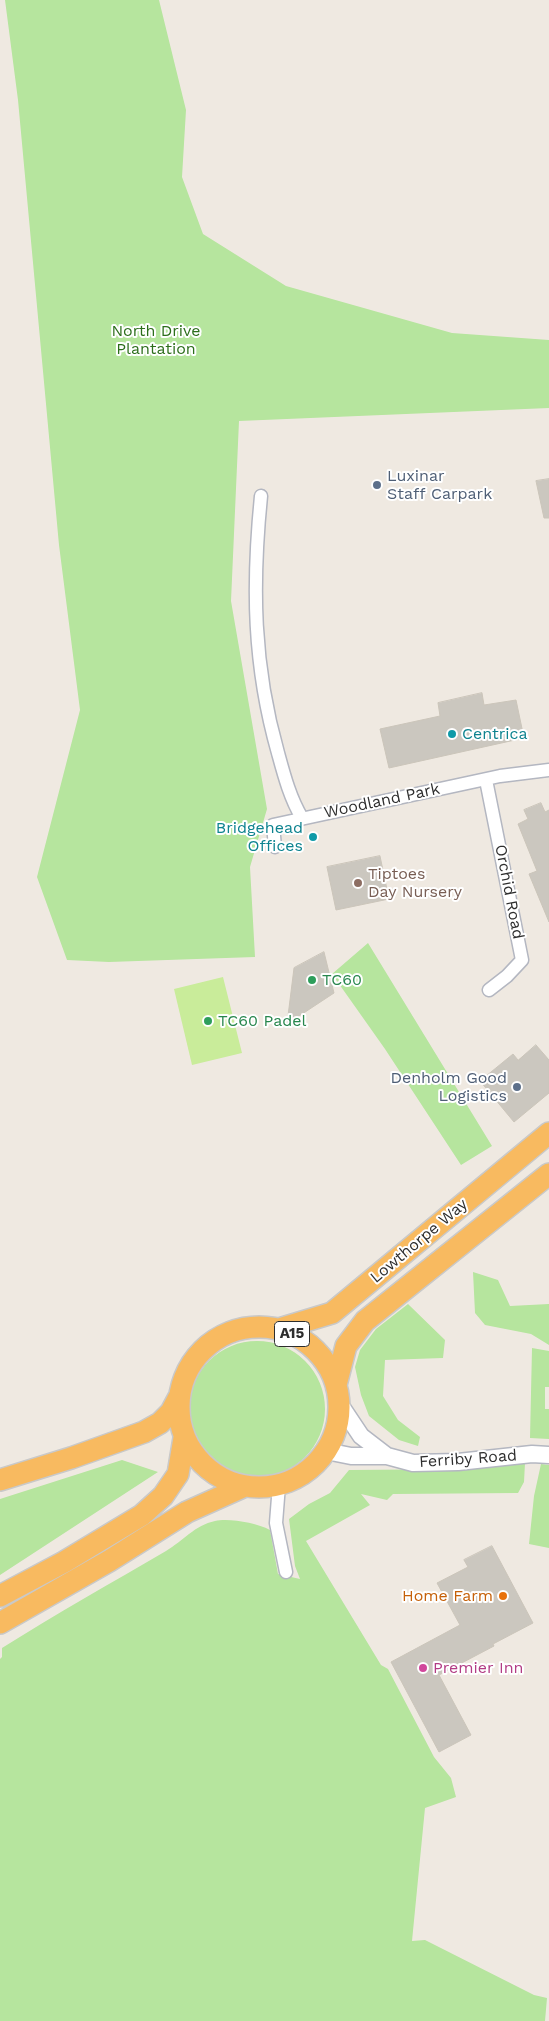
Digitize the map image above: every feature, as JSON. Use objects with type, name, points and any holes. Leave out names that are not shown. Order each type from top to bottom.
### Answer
[{"type":"highway","name":"Lowthorpe Way","points":[[279,1329],[332,1313],[549,1133]]},
{"type":"highway","name":"Lowthorpe Way","points":[[338,1394],[346,1346],[365,1321],[549,1174]]},
{"type":"highway","name":"A15","points":[[243,1328],[279,1329],[298,1337],[315,1349],[328,1366],[338,1394],[337,1428],[326,1451],[314,1466],[297,1478],[279,1485],[245,1486],[226,1480],[209,1470],[194,1456],[184,1438],[179,1418],[179,1397],[183,1380],[191,1364],[206,1346],[226,1334],[243,1328]]},
{"type":"highway","points":[[0,1480],[71,1458],[144,1432],[160,1423],[171,1412],[179,1397]]},
{"type":"highway","name":"A15","points":[[0,1596],[64,1562],[142,1515],[163,1496],[178,1474],[184,1438]]},
{"type":"highway","name":"A15","points":[[0,1623],[109,1561],[187,1512],[245,1486]]},
{"type":"street","points":[[261,496],[255,569],[255,612],[259,664],[277,751],[296,808],[302,818]]},
{"type":"street","name":"Woodland Park","points":[[275,846],[273,824],[450,786],[512,774],[549,770]]},
{"type":"street","name":"Woodland Park","points":[[512,774],[549,780]]},
{"type":"street","name":"Orchid Road","points":[[486,780],[522,960],[507,976],[489,990]]},
{"type":"street","name":"Ferriby Road","points":[[338,1394],[361,1436],[387,1456]]},
{"type":"street","name":"Ferriby Road","points":[[326,1451],[351,1456],[387,1456],[413,1463],[458,1462],[532,1454],[549,1455]]},
{"type":"street","points":[[279,1485],[276,1524],[286,1572]]},
{"type":"green space","name":"North Drive Plantation","points":[[5,0],[159,0],[186,110],[182,177],[203,234],[286,286],[452,333],[549,340],[549,408],[239,421],[231,601],[267,809],[250,867],[255,957],[109,962],[67,960],[37,877],[80,710],[59,545],[18,100]]},
{"type":"green space","points":[[368,943],[492,1146],[461,1165],[385,1049],[332,974]]},
{"type":"green space","name":"TC60 Padel","points":[[223,977],[242,1053],[192,1065],[174,989]]},
{"type":"green space","points":[[473,1272],[498,1280],[510,1306],[549,1304],[549,1345],[531,1334],[485,1325],[475,1313]]},
{"type":"green space","points":[[408,1304],[445,1340],[443,1358],[385,1360],[383,1396],[398,1420],[420,1437],[418,1446],[399,1440],[369,1416],[361,1395],[355,1367],[360,1350],[376,1329]]},
{"type":"green space","points":[[257,1341],[283,1346],[305,1361],[320,1383],[325,1409],[320,1435],[305,1457],[283,1472],[257,1477],[231,1472],[209,1457],[194,1435],[189,1409],[194,1383],[209,1361],[231,1346]]},
{"type":"green space","points":[[532,1348],[549,1351],[549,1387],[545,1387],[545,1409],[549,1409],[549,1439],[530,1438]]},
{"type":"green space","points":[[122,1460],[158,1472],[0,1575],[0,1499]]},
{"type":"green space","points":[[525,1463],[524,1482],[518,1493],[393,1494],[387,1500],[361,1494],[370,1505],[306,1541],[381,1665],[388,1669],[434,1757],[451,1778],[456,1797],[425,1808],[412,1941],[425,1940],[534,1995],[547,1998],[545,2021],[0,2021],[0,1659],[2,1657],[2,1648],[166,1551],[201,1526],[215,1521],[243,1522],[270,1530],[278,1574],[300,1579],[295,1566],[289,1519],[309,1504],[330,1493],[349,1470],[475,1469]]},
{"type":"green space","points":[[541,1464],[549,1465],[549,1548],[529,1544],[534,1496]]},
{"type":"building","points":[[549,479],[549,518],[544,518],[536,481]]},
{"type":"building","name":"Centrica","points":[[482,693],[484,705],[516,700],[524,738],[389,768],[380,729],[440,716],[438,703]]},
{"type":"building","points":[[541,803],[545,812],[549,810],[549,922],[529,874],[537,871],[518,824],[528,819],[524,810]]},
{"type":"building","name":"Tiptoes Day Nursery","points":[[380,856],[389,899],[336,910],[327,867]]},
{"type":"building","name":"TC60","points":[[324,952],[334,993],[287,1024],[294,968]]},
{"type":"building","name":"Denholm Good Logistics","points":[[536,1045],[549,1060],[549,1093],[514,1122],[480,1081],[513,1054],[518,1060]]},
{"type":"building","name":"Premier Inn","points":[[492,1546],[533,1623],[439,1675],[471,1735],[439,1752],[391,1662],[460,1625],[437,1583],[468,1567],[464,1560]]},
{"type":"place","name":"Luxinar Staff Carpark","points":[[377,485]]},
{"type":"place","name":"Centrica","points":[[452,734]]},
{"type":"place","name":"Bridgehead Offices","points":[[313,837]]},
{"type":"place","name":"Tiptoes Day Nursery","points":[[358,883]]},
{"type":"place","name":"TC60","points":[[312,980]]},
{"type":"place","name":"TC60 Padel","points":[[208,1021]]},
{"type":"place","name":"Denholm Good Logistics","points":[[517,1087]]},
{"type":"place","name":"Home Farm","points":[[503,1596]]},
{"type":"place","name":"Premier Inn","points":[[423,1668]]}]
